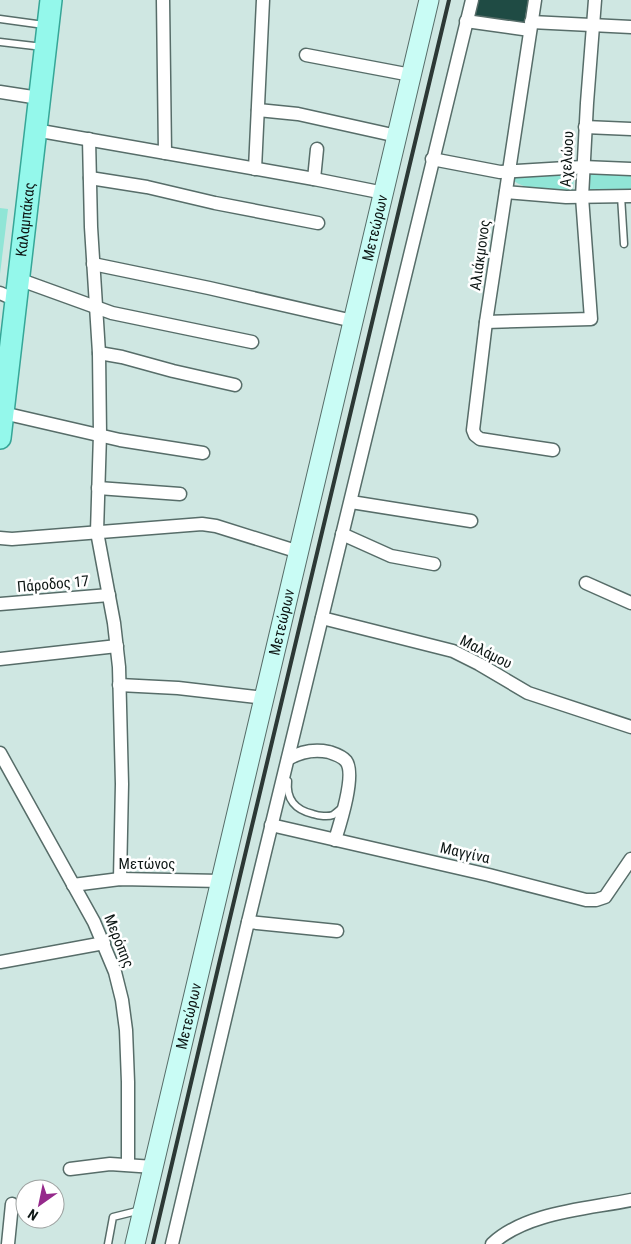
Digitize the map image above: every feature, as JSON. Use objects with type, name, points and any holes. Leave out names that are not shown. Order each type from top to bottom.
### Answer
[{"type":"main road","name":"Καλαμπάκας","points":[[0,438],[3,413],[8,297],[18,280],[51,0]]},
{"type":"street","points":[[163,0],[165,153]]},
{"type":"street","points":[[254,169],[263,0]]},
{"type":"street","name":"Μετεώρων","points":[[135,1244],[429,0]]},
{"type":"street","points":[[172,1244],[271,825],[291,757],[342,534],[472,0]]},
{"type":"street","name":"Αλιάκμονος","points":[[535,0],[486,322],[474,433],[480,439],[553,450]]},
{"type":"street","name":"Αχελώου","points":[[486,322],[591,319],[582,197],[585,127],[595,0]]},
{"type":"street","points":[[466,21],[531,26],[593,24],[631,27]]},
{"type":"street","points":[[306,55],[411,75]]},
{"type":"street","points":[[0,92],[38,98]]},
{"type":"street","points":[[258,110],[298,114],[397,136]]},
{"type":"street","points":[[585,127],[631,129]]},
{"type":"street","points":[[35,130],[384,193]]},
{"type":"street","points":[[89,139],[92,264],[99,353],[100,434],[96,532],[118,646],[122,784],[120,879]]},
{"type":"street","points":[[314,179],[317,149]]},
{"type":"street","points":[[432,159],[490,171],[508,172],[583,167],[631,169]]},
{"type":"street","points":[[90,178],[146,187],[215,203],[318,223]]},
{"type":"street","points":[[506,192],[582,197],[626,196]]},
{"type":"street","points":[[92,264],[209,288],[353,321]]},
{"type":"street","points":[[18,280],[112,313],[252,342]]},
{"type":"street","points":[[99,353],[235,385]]},
{"type":"street","points":[[3,413],[120,440],[203,453]]},
{"type":"street","points":[[98,488],[180,494]]},
{"type":"street","points":[[350,502],[471,521]]},
{"type":"street","points":[[0,538],[12,539],[202,524],[216,526],[299,552]]},
{"type":"street","points":[[342,534],[391,556],[434,564]]},
{"type":"street","points":[[586,583],[631,603]]},
{"type":"street","name":"Πάροδος 17","points":[[0,604],[109,595]]},
{"type":"street","name":"Μαλάμου","points":[[322,618],[453,651],[528,693],[631,727]]},
{"type":"street","points":[[0,659],[118,646]]},
{"type":"street","points":[[119,685],[178,688],[264,698]]},
{"type":"street","points":[[291,757],[315,750],[340,756],[346,761],[350,770],[345,805],[335,840]]},
{"type":"street","name":"Μερόπης","points":[[0,753],[94,922],[104,944],[118,985],[124,1014],[128,1082],[128,1164]]},
{"type":"street","name":"Μαγγίνα","points":[[271,825],[489,875],[586,900],[596,900],[609,893],[631,859]]},
{"type":"street","name":"Μετώνος","points":[[73,885],[120,879],[221,881]]},
{"type":"street","points":[[248,922],[337,931]]},
{"type":"street","points":[[0,962],[104,944]]},
{"type":"street","points":[[70,1169],[95,1165],[128,1164],[154,1167]]},
{"type":"street","points":[[8,1244],[12,1204]]},
{"type":"street","points":[[492,1244],[507,1232],[534,1220],[629,1204]]},
{"type":"lane","points":[[0,19],[48,25]]},
{"type":"lane","points":[[0,42],[45,47]]},
{"type":"lane","points":[[624,244],[626,196]]},
{"type":"lane","points":[[286,776],[290,799],[295,806],[305,812],[319,816],[333,814],[345,805]]},
{"type":"lane","points":[[108,1244],[113,1217],[144,1209]]},
{"type":"green space","points":[[587,172],[631,173],[631,190],[588,191]]},
{"type":"green space","points":[[574,174],[573,191],[532,188],[517,183],[512,179],[512,176]]},
{"type":"green space","points":[[0,208],[8,209],[0,274]]},
{"type":"building","points":[[479,0],[528,0],[524,24],[474,16]]},
{"type":"railway","points":[[153,1244],[449,0]]}]
